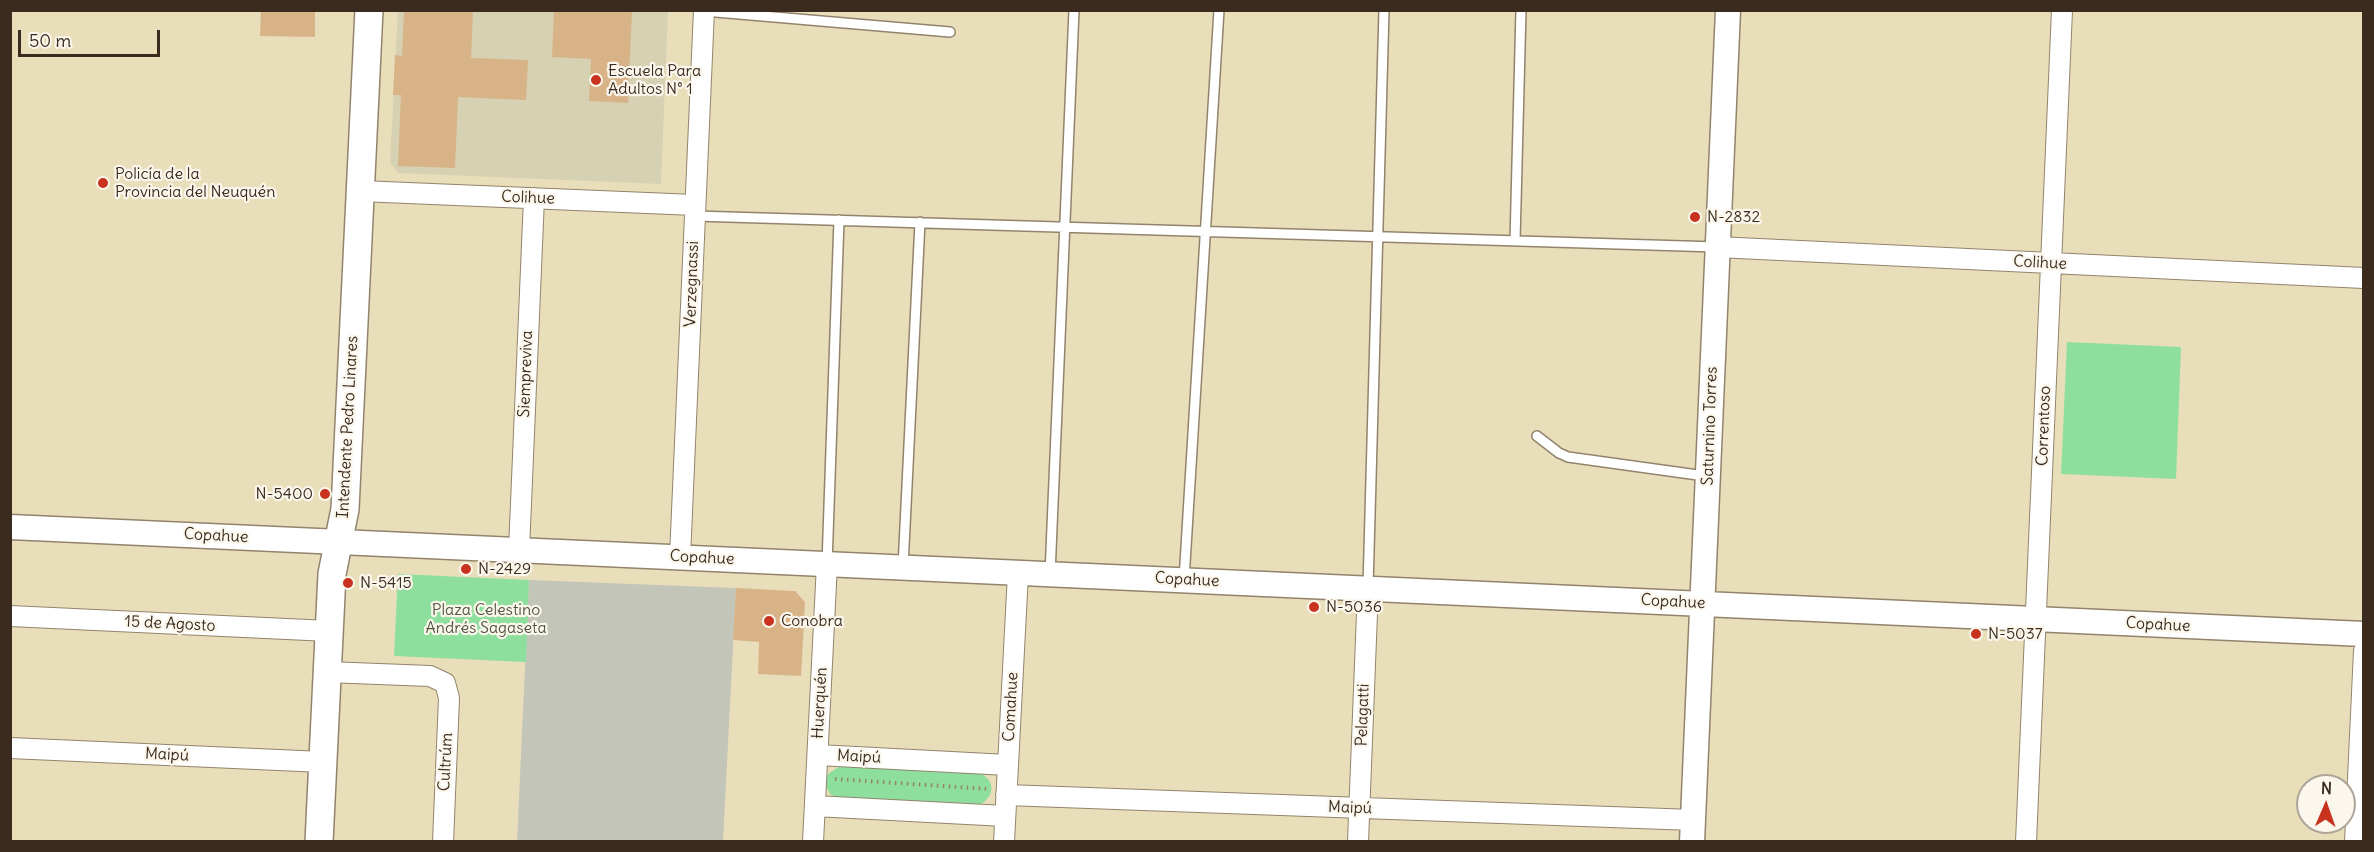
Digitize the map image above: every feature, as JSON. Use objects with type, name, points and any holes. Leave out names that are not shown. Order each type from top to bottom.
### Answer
[{"type":"main road","name":"Intendente Pedro Linares","points":[[319,842],[333,566],[345,502],[369,10]]},
{"type":"street","name":"Saturnino Torres","points":[[1693,831],[1728,10]]},
{"type":"street","name":"Correntoso","points":[[2026,842],[2062,10]]},
{"type":"street","name":"Verzegnassi","points":[[680,557],[704,11]]},
{"type":"street","name":"Colihue","points":[[360,191],[534,198],[695,210]]},
{"type":"street","name":"Siempreviva","points":[[519,550],[534,198]]},
{"type":"street","name":"Colihue","points":[[1717,247],[2364,278]]},
{"type":"street","name":"Copahue","points":[[10,527],[2364,634]]},
{"type":"street","name":"Huerquén","points":[[813,842],[827,564]]},
{"type":"street","name":"Comahue","points":[[1004,842],[1005,816],[999,792],[1008,765],[1018,573]]},
{"type":"street","name":"Pelagatti","points":[[1358,842],[1368,588]]},
{"type":"street","name":"15 de Agosto","points":[[10,616],[329,631]]},
{"type":"street","points":[[2355,842],[2364,651]]},
{"type":"street","name":"Cultrúm","points":[[327,672],[430,676],[445,683],[449,698],[443,842]]},
{"type":"street","name":"Maipú","points":[[10,748],[323,762]]},
{"type":"street","name":"Maipú","points":[[818,755],[1008,765]]},
{"type":"street","name":"Maipú","points":[[999,792],[1359,808],[1693,831]]},
{"type":"street","points":[[815,806],[1005,816]]},
{"type":"lane","points":[[1050,574],[1074,10]]},
{"type":"lane","points":[[1184,580],[1219,10]]},
{"type":"lane","points":[[1368,588],[1384,10]]},
{"type":"lane","points":[[1515,241],[1521,10]]},
{"type":"lane","points":[[704,11],[950,32]]},
{"type":"lane","points":[[695,210],[839,220],[1717,247]]},
{"type":"lane","points":[[827,564],[839,220]]},
{"type":"lane","points":[[903,567],[920,222]]},
{"type":"lane","points":[[1537,436],[1568,457],[1708,477]]},
{"type":"path","points":[[825,779],[999,792]]},
{"type":"shaded area","points":[[398,11],[668,11],[661,184],[398,173],[390,162]]},
{"type":"shaded area","points":[[529,580],[736,588],[723,841],[517,842]]},
{"type":"green space","points":[[2067,342],[2181,347],[2176,479],[2061,474]]},
{"type":"green space","name":"Plaza Celestino Andrés Sagaseta","points":[[398,574],[529,580],[526,662],[394,656]]},
{"type":"green space","points":[[840,766],[980,773],[989,780],[992,789],[988,798],[979,805],[840,799],[830,794],[825,784],[828,774]]},
{"type":"building","points":[[261,10],[315,10],[315,37],[260,36]]},
{"type":"building","points":[[404,10],[473,10],[471,58],[528,60],[526,100],[458,97],[455,168],[398,166],[401,95],[393,95],[395,55],[402,56]]},
{"type":"building","points":[[554,10],[632,10],[628,103],[589,101],[591,59],[552,57]]},
{"type":"building","name":"Conobra","points":[[736,588],[795,591],[805,602],[801,676],[758,674],[759,642],[733,640]]},
{"type":"place","name":"Escuela Para Adultos N° 1","points":[[596,80]]},
{"type":"place","name":"Policía de la Provincia del Neuquén","points":[[103,183]]},
{"type":"place","name":"N-2832","points":[[1695,217]]},
{"type":"place","name":"N-5400","points":[[325,494]]},
{"type":"place","name":"N-2429","points":[[466,569]]},
{"type":"place","name":"N-5415","points":[[348,583]]},
{"type":"place","name":"N-5036","points":[[1314,607]]},
{"type":"place","name":"Conobra","points":[[769,621]]},
{"type":"place","name":"N-5037","points":[[1976,634]]}]
